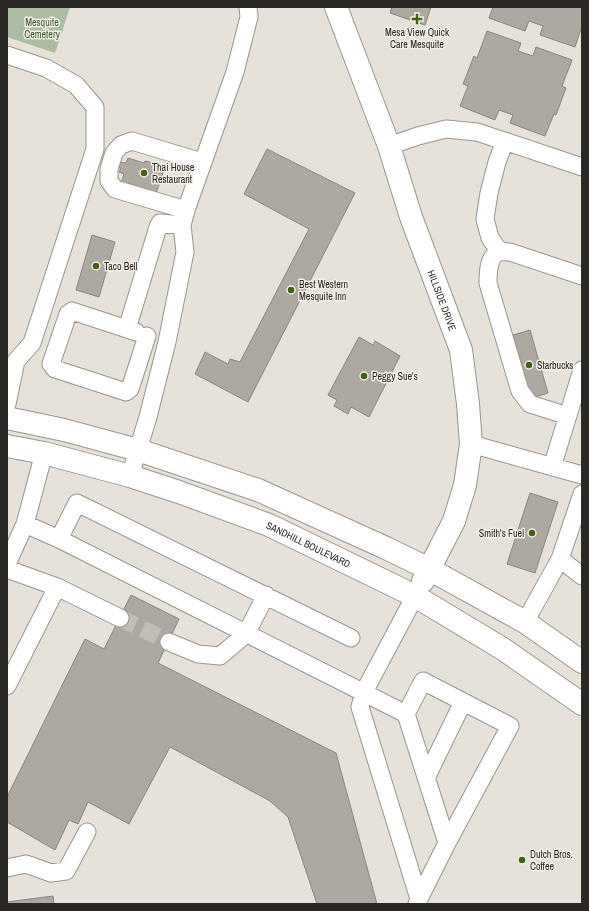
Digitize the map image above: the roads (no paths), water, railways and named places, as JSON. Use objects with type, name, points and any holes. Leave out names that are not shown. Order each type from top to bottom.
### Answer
[{"type":"main road","name":"HILLSIDE DRIVE","points":[[336,7],[389,146],[411,217],[461,350],[468,404],[471,444],[465,485],[454,521],[415,596]]},
{"type":"main road","points":[[7,418],[64,430],[138,450],[258,490],[350,531],[429,569],[525,622],[582,662]]},
{"type":"main road","name":"SANDHILL BOULEVARD","points":[[7,446],[44,453],[130,476],[180,492],[269,525],[415,596],[503,649],[582,704]]},
{"type":"lane","points":[[130,476],[167,342],[186,252],[184,218],[202,162],[220,117],[235,72],[248,17],[248,7]]},
{"type":"lane","points":[[7,55],[46,68],[76,85],[95,108],[95,149],[32,343],[12,357],[7,404]]},
{"type":"lane","points":[[389,146],[418,136],[446,129],[477,132],[582,167]]},
{"type":"lane","points":[[184,218],[115,189],[110,181],[109,169],[114,153],[121,145],[132,141],[202,162]]},
{"type":"lane","points":[[500,252],[490,238],[485,219],[488,192],[505,142]]},
{"type":"lane","points":[[126,329],[160,223],[184,218]]},
{"type":"lane","points":[[568,416],[530,404],[520,391],[488,283],[489,266],[494,256],[500,252],[510,252],[582,276]]},
{"type":"lane","points":[[147,336],[130,389],[126,392],[55,369],[51,364],[68,314],[72,311],[167,342]]},
{"type":"lane","points":[[552,467],[582,370]]},
{"type":"lane","points":[[471,444],[582,475]]},
{"type":"lane","points":[[7,564],[25,524],[44,453]]},
{"type":"lane","points":[[525,622],[560,559],[582,494]]},
{"type":"lane","points":[[59,539],[77,503],[351,638]]},
{"type":"lane","points":[[25,524],[59,539],[406,714]]},
{"type":"lane","points":[[560,559],[582,576]]},
{"type":"lane","points":[[7,569],[57,587],[120,618]]},
{"type":"lane","points":[[7,686],[57,587]]},
{"type":"lane","points":[[169,642],[198,654],[220,656],[246,634],[266,595]]},
{"type":"lane","points":[[415,596],[364,692],[360,707],[418,902]]},
{"type":"lane","points":[[418,902],[446,843],[510,726],[423,681],[406,714],[446,843]]},
{"type":"lane","points":[[426,778],[463,702]]},
{"type":"lane","points":[[7,868],[26,864],[51,873],[66,871],[87,832]]},
{"type":"tunnel","points":[[120,618],[169,642]]},
{"type":"place","name":"Mesa View Quick Care Mesquite","points":[[417,19]]},
{"type":"place","name":"Thai House Restaurant","points":[[144,173]]},
{"type":"place","name":"Taco Bell","points":[[96,266]]},
{"type":"place","name":"Best Western Mesquite Inn","points":[[291,290]]},
{"type":"place","name":"Starbucks","points":[[529,365]]},
{"type":"place","name":"Peggy Sue's","points":[[364,376]]},
{"type":"place","name":"Smith's Fuel","points":[[532,533]]},
{"type":"place","name":"Dutch Bros. Coffee","points":[[522,860]]},
{"type":"park label","name":"Mesquite Cemetery","points":[[42,28]]}]
